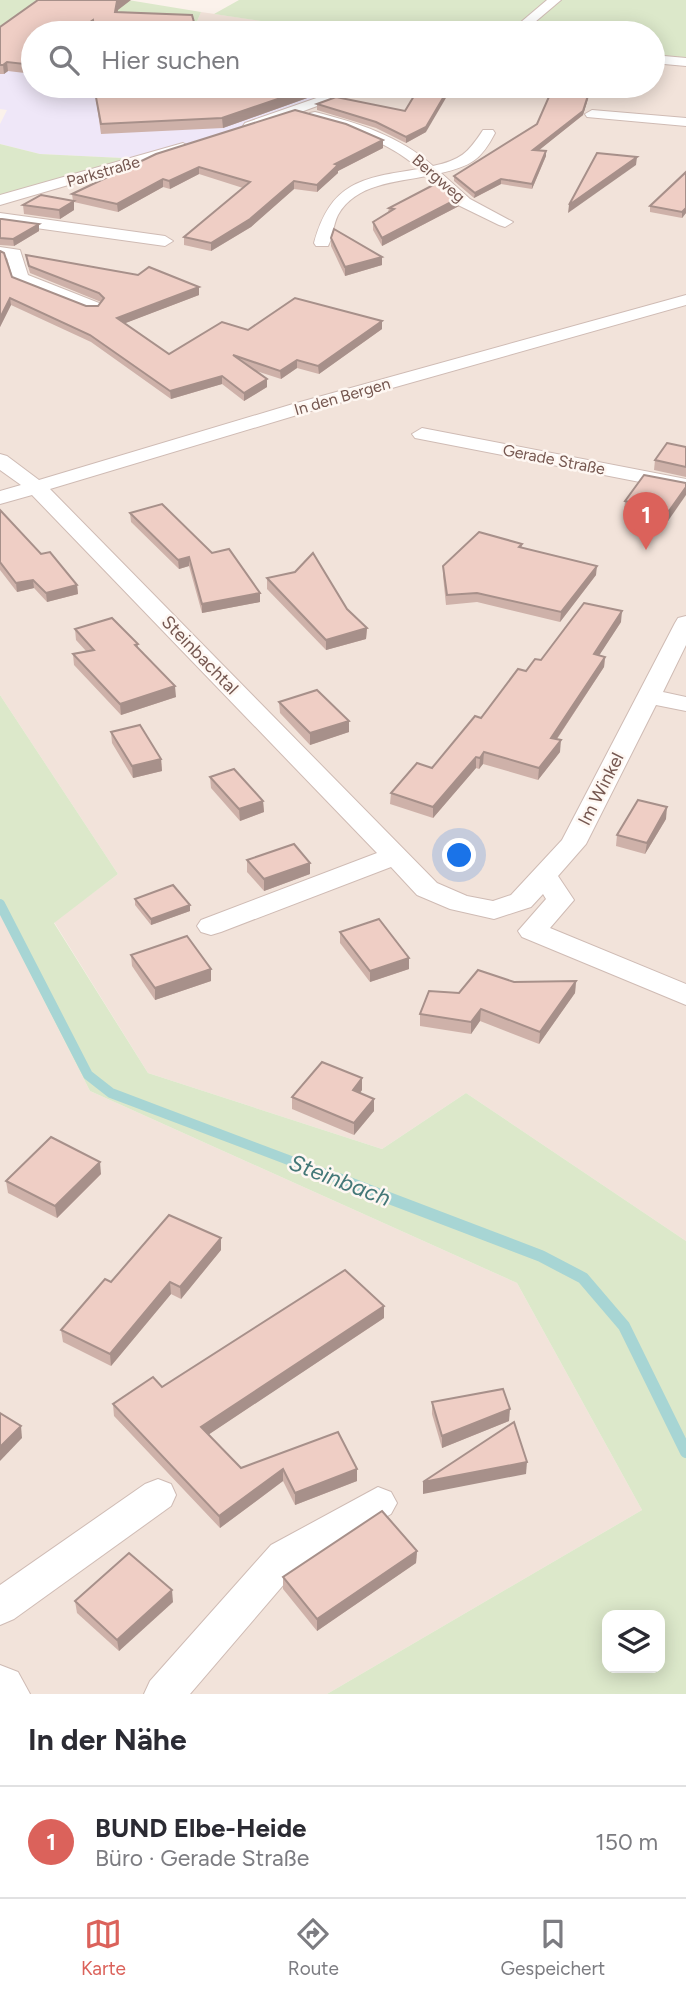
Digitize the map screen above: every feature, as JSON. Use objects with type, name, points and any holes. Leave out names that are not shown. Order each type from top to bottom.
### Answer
[{"type":"street","points":[[529,21],[555,0]]},
{"type":"street","points":[[665,60],[686,62]]},
{"type":"street","points":[[237,130],[328,98]]},
{"type":"street","name":"Bergweg","points":[[293,110],[376,135],[408,151],[464,202],[505,222]]},
{"type":"street","points":[[592,114],[686,122]]},
{"type":"street","points":[[321,243],[331,212],[352,193],[392,177],[460,162],[475,155],[488,133]]},
{"type":"street","name":"Parkstraße","points":[[0,200],[202,141]]},
{"type":"street","points":[[0,218],[166,241]]},
{"type":"street","points":[[0,252],[14,254],[20,278],[93,307]]},
{"type":"street","name":"In den Bergen","points":[[0,498],[300,408],[686,300]]},
{"type":"street","name":"Gerade Straße","points":[[422,434],[686,485]]},
{"type":"street","name":"Steinbachtal","points":[[0,460],[37,488],[427,889],[460,903],[494,910],[521,901],[545,876]]},
{"type":"street","name":"Im Winkel","points":[[545,876],[573,844],[686,623]]},
{"type":"street","points":[[648,696],[686,704]]},
{"type":"street","points":[[211,926],[395,856]]},
{"type":"street","points":[[545,876],[560,900],[532,931],[686,995]]},
{"type":"street","points":[[0,1607],[158,1495]]},
{"type":"street","points":[[163,1694],[284,1557],[379,1503]]},
{"type":"street","points":[[0,1689],[5,1694]]},
{"type":"shaded area","points":[[201,12],[262,21],[197,21]]},
{"type":"shaded area","points":[[0,40],[21,42],[21,98],[329,98],[226,134],[143,159],[40,154],[0,144],[0,124],[7,110],[0,109]]},
{"type":"shaded area","points":[[665,60],[686,62],[686,1241],[466,1093],[382,1149],[148,1073],[54,922],[118,874],[0,695],[0,200],[326,98],[665,98]]},
{"type":"shaded area","points":[[0,914],[90,1091],[517,1283],[642,1510],[327,1694],[0,1694]]},
{"type":"green space","points":[[0,0],[128,0],[201,12],[197,21],[21,21],[21,36],[0,40]]},
{"type":"green space","points":[[239,0],[686,0],[686,62],[665,60],[665,21],[261,21],[214,14]]},
{"type":"green space","points":[[0,144],[40,154],[143,159],[0,200]]},
{"type":"green space","points":[[0,695],[118,874],[54,923],[148,1073],[382,1149],[466,1093],[686,1241],[686,1694],[327,1694],[642,1510],[517,1283],[90,1091],[0,914]]},
{"type":"building","points":[[38,0],[119,0],[115,12],[192,15],[194,21],[21,21],[21,64],[7,62],[3,65],[0,65],[0,27]]},
{"type":"building","points":[[96,98],[281,98],[222,118],[101,124]]},
{"type":"building","points":[[341,98],[405,111],[413,98],[443,98],[426,127],[406,137],[376,122],[317,104]]},
{"type":"building","points":[[548,98],[587,98],[583,111],[533,150],[546,151],[532,184],[501,179],[475,193],[454,176],[537,124]]},
{"type":"building","points":[[295,110],[346,124],[383,140],[335,164],[338,165],[317,185],[294,181],[250,219],[211,243],[184,237],[250,182],[199,167],[169,181],[163,179],[117,204],[72,194],[156,154]]},
{"type":"building","points":[[597,153],[637,157],[569,205]]},
{"type":"building","points":[[686,172],[686,208],[682,212],[650,206]]},
{"type":"building","points":[[439,182],[459,198],[382,238],[373,222],[394,209],[389,208]]},
{"type":"building","points":[[41,195],[74,201],[59,210],[23,205]]},
{"type":"building","points":[[0,219],[39,224],[13,239],[0,238]]},
{"type":"building","points":[[334,229],[382,257],[345,267],[331,238]]},
{"type":"building","points":[[0,251],[4,253],[12,277],[86,306],[98,306],[104,298],[99,293],[29,266],[26,255],[138,275],[149,267],[199,287],[117,318],[169,354],[222,322],[248,330],[295,298],[382,321],[318,366],[297,360],[280,371],[233,355],[267,379],[244,393],[222,376],[170,391],[90,335],[10,298],[0,318]]},
{"type":"building","points":[[667,443],[686,447],[686,467],[655,460]]},
{"type":"building","points":[[644,475],[686,483],[669,511],[625,501]]},
{"type":"building","points":[[162,504],[212,553],[229,549],[260,593],[202,604],[189,557],[178,560],[130,513]]},
{"type":"building","points":[[0,510],[41,554],[50,552],[77,585],[46,593],[33,580],[16,583],[0,562]]},
{"type":"building","points":[[479,532],[522,544],[519,547],[597,566],[561,612],[477,593],[447,595],[443,566]]},
{"type":"building","points":[[313,553],[347,609],[367,628],[326,640],[267,578],[295,572]]},
{"type":"building","points":[[584,603],[622,611],[594,654],[605,657],[551,738],[561,740],[539,768],[484,752],[480,758],[476,757],[433,807],[391,793],[417,763],[432,768],[475,716],[481,718],[518,669],[526,671],[535,659],[541,660]]},
{"type":"building","points":[[112,618],[175,686],[120,704],[73,654],[94,650],[75,629]]},
{"type":"building","points":[[317,690],[349,721],[310,733],[279,702]]},
{"type":"building","points":[[140,725],[161,759],[132,766],[111,732]]},
{"type":"building","points":[[234,769],[263,801],[239,809],[210,777]]},
{"type":"building","points":[[638,800],[667,807],[647,843],[617,835]]},
{"type":"building","points":[[294,844],[310,863],[264,879],[247,860]]},
{"type":"building","points":[[173,885],[190,905],[151,919],[135,899]]},
{"type":"building","points":[[379,919],[409,958],[370,971],[340,932]]},
{"type":"building","points":[[187,936],[211,969],[155,988],[131,955]]},
{"type":"building","points":[[478,970],[514,982],[576,981],[540,1032],[481,1009],[471,1022],[420,1014],[429,991],[459,993]]},
{"type":"building","points":[[322,1062],[362,1078],[353,1090],[374,1099],[354,1123],[292,1097]]},
{"type":"building","points":[[51,1137],[100,1162],[55,1206],[6,1181]]},
{"type":"building","points":[[169,1215],[221,1238],[180,1287],[170,1282],[110,1354],[61,1330],[105,1279],[111,1282]]},
{"type":"building","points":[[345,1270],[384,1306],[201,1427],[241,1468],[338,1432],[357,1469],[295,1493],[283,1469],[219,1516],[113,1404],[153,1377],[162,1387]]},
{"type":"building","points":[[503,1389],[510,1409],[442,1436],[432,1402]]},
{"type":"building","points":[[0,1413],[21,1426],[0,1447]]},
{"type":"building","points":[[514,1422],[527,1462],[423,1482]]},
{"type":"building","points":[[382,1511],[417,1551],[317,1619],[283,1577]]},
{"type":"building","points":[[129,1553],[172,1590],[117,1640],[75,1601]]},
{"type":"waterway","name":"Steinbach","points":[[0,904],[88,1075],[111,1093],[344,1181]]},
{"type":"waterway","name":"Steinbach","points":[[339,1179],[541,1256],[583,1278],[624,1326],[686,1452]]},
{"type":"place","name":"BUND Elbe-Heide","points":[[646,550]]}]
